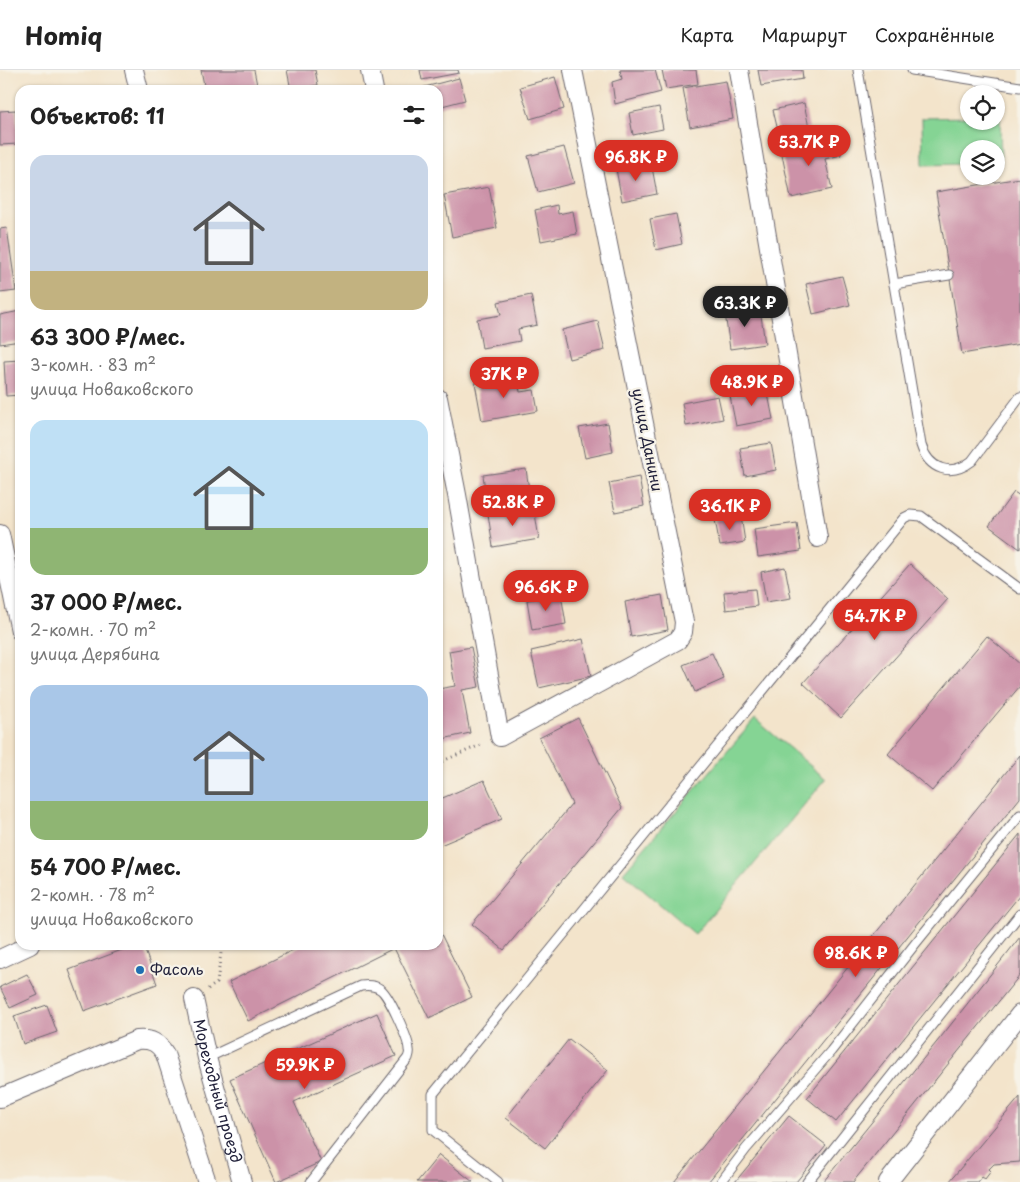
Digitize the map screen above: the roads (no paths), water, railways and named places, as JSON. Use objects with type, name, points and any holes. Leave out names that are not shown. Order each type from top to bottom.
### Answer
[{"type":"street","points":[[134,70],[138,85]]},
{"type":"street","points":[[370,70],[373,85]]},
{"type":"street","name":"улица Данини","points":[[443,424],[500,736],[678,640],[684,632],[684,622],[573,70]]},
{"type":"street","points":[[739,70],[818,538]]},
{"type":"street","points":[[0,534],[15,607]]},
{"type":"street","points":[[0,958],[18,950]]},
{"type":"street","name":"Мореходный проезд","points":[[194,999],[207,1058],[242,1182]]},
{"type":"street","points":[[888,1182],[1020,1014]]},
{"type":"street","points":[[0,1098],[137,1040],[149,1039],[159,1044],[165,1054],[207,1182]]},
{"type":"lane","points":[[858,70],[924,454],[929,461],[943,470],[959,469],[966,466],[972,461],[1020,397]]},
{"type":"lane","points":[[912,70],[1020,87]]},
{"type":"lane","points":[[894,284],[949,275]]},
{"type":"lane","points":[[498,1182],[433,1130],[433,1094],[904,518],[910,515],[921,516],[1020,589]]},
{"type":"lane","points":[[722,1182],[746,1149],[831,1051],[1020,815]]},
{"type":"lane","points":[[807,1182],[1020,914]]},
{"type":"lane","points":[[207,1058],[361,986],[372,985],[382,989],[388,997],[408,1041],[410,1049],[408,1058],[311,1182]]},
{"type":"place","name":"Фасоль","points":[[140,970]]}]
